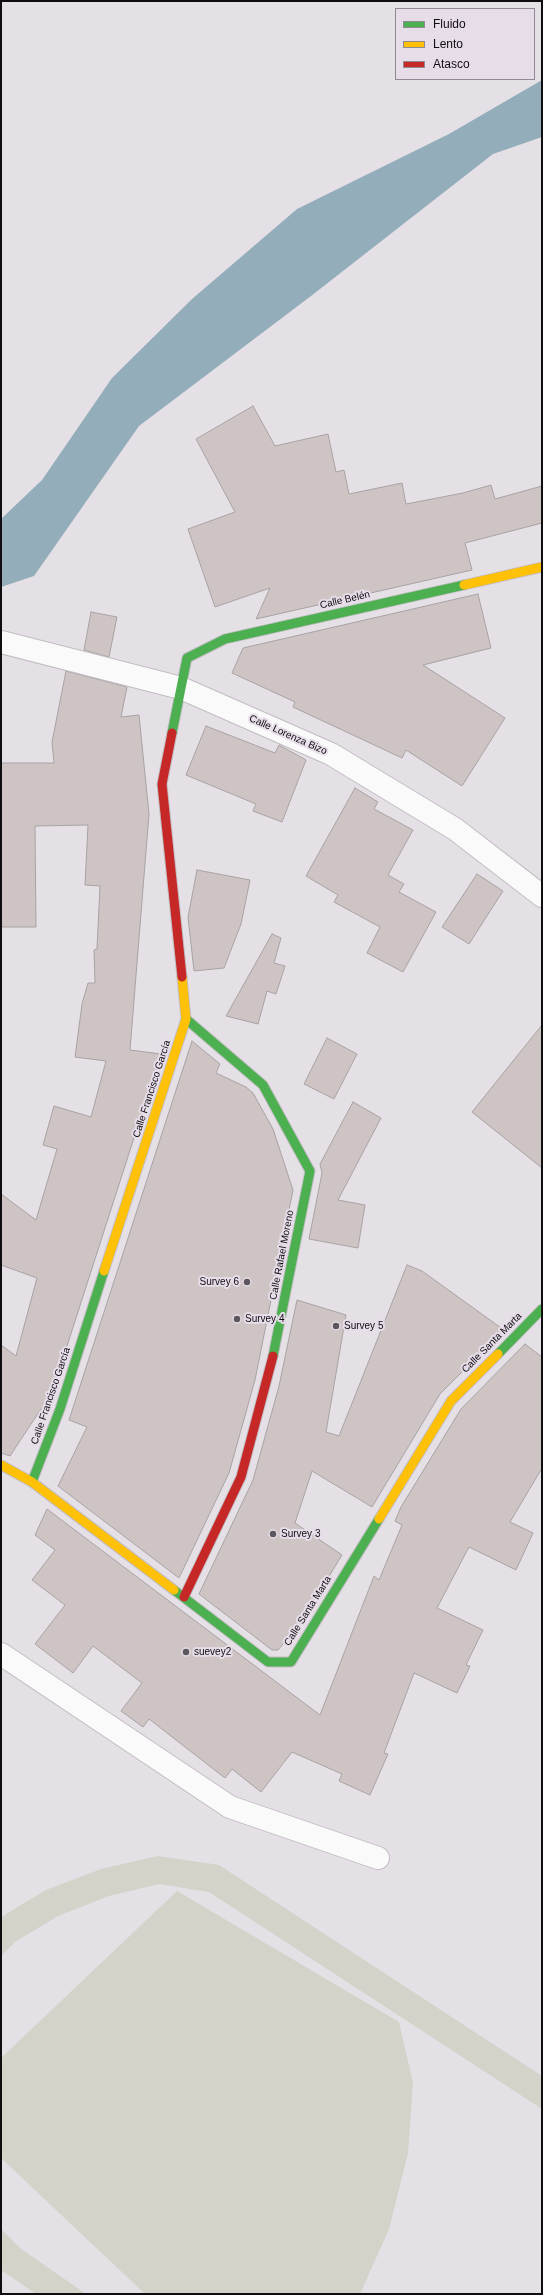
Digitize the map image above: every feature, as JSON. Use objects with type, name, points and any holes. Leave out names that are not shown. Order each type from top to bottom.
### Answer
[{"type":"street","name":"Calle Belén","points":[[181,688],[187,658],[225,638],[542,566]]},
{"type":"street","name":"Calle Lorenza Bizo","points":[[1,642],[181,688],[331,754],[455,829],[542,896]]},
{"type":"street","name":"Calle Francisco García","points":[[32,1482],[60,1409],[186,1019],[162,784],[181,688]]},
{"type":"street","name":"Calle Rafael Moreno","points":[[184,1597],[241,1477],[267,1383],[310,1171],[263,1085],[186,1019]]},
{"type":"street","name":"Calle Santa Marta","points":[[1,1465],[32,1482],[268,1662],[291,1662],[450,1401],[542,1310]]},
{"type":"street","points":[[1,1654],[230,1807],[378,1858]]},
{"type":"shaded area","points":[[158,1856],[219,1865],[542,2076],[542,2109],[209,1892],[159,1884],[109,1896],[58,1916],[15,1942],[1,1956],[1,1917],[46,1890],[101,1869]]},
{"type":"shaded area","points":[[177,1891],[399,2022],[413,2083],[408,2153],[389,2229],[360,2294],[145,2294],[1,2158],[1,2058]]},
{"type":"shaded area","points":[[1,2229],[20,2248],[86,2294],[36,2294],[1,2270]]},
{"type":"water","points":[[542,80],[542,137],[493,154],[311,296],[139,426],[34,576],[1,587],[1,519],[42,480],[112,378],[192,299],[297,209],[449,134]]},
{"type":"building","points":[[253,406],[275,446],[328,434],[336,472],[344,470],[349,494],[402,483],[406,504],[463,493],[491,485],[495,499],[542,486],[542,523],[465,543],[472,570],[256,619],[270,588],[215,607],[188,529],[235,512],[196,439]]},
{"type":"building","points":[[478,594],[491,648],[423,665],[505,718],[462,786],[406,750],[402,758],[293,707],[295,702],[232,673],[243,648]]},
{"type":"building","points":[[91,612],[117,617],[109,657],[84,650]]},
{"type":"building","points":[[66,671],[127,687],[121,717],[139,715],[149,814],[130,1050],[161,1054],[46,1411],[41,1409],[10,1456],[1,1453],[1,1345],[16,1356],[37,1278],[1,1265],[1,1194],[36,1220],[57,1149],[43,1145],[54,1106],[91,1117],[106,1061],[75,1057],[82,1004],[88,983],[95,983],[94,950],[97,949],[100,886],[85,885],[88,825],[35,826],[36,927],[1,927],[1,763],[54,763],[52,742]]},
{"type":"building","points":[[206,726],[275,753],[279,745],[306,760],[282,822],[253,811],[256,804],[186,775]]},
{"type":"building","points":[[355,788],[378,802],[374,809],[413,830],[388,875],[404,884],[399,892],[436,912],[403,972],[367,953],[380,927],[334,902],[338,895],[306,876]]},
{"type":"building","points":[[197,870],[250,880],[241,924],[224,968],[194,971],[188,917]]},
{"type":"building","points":[[477,874],[503,891],[469,944],[442,927]]},
{"type":"building","points":[[272,934],[281,938],[274,963],[285,966],[276,994],[267,991],[258,1024],[226,1016]]},
{"type":"building","points":[[542,1025],[542,1168],[472,1112]]},
{"type":"building","points":[[327,1038],[357,1054],[334,1099],[304,1084]]},
{"type":"building","points":[[192,1041],[220,1064],[216,1073],[246,1087],[253,1093],[273,1129],[293,1190],[255,1380],[229,1473],[179,1578],[58,1486],[87,1427],[69,1420]]},
{"type":"building","points":[[353,1102],[381,1118],[338,1200],[365,1205],[358,1248],[309,1239],[322,1173],[320,1164]]},
{"type":"building","points":[[407,1265],[422,1271],[504,1330],[440,1394],[372,1507],[312,1471],[295,1523],[342,1555],[300,1624],[278,1650],[272,1650],[199,1594],[253,1480],[279,1386],[297,1300],[346,1315],[326,1432],[339,1436]]},
{"type":"building","points":[[525,1344],[542,1357],[542,1468],[510,1522],[533,1533],[516,1570],[469,1547],[437,1608],[483,1630],[466,1665],[470,1666],[457,1693],[414,1673],[384,1753],[388,1754],[370,1795],[339,1781],[342,1774],[292,1752],[261,1792],[232,1769],[225,1778],[149,1719],[143,1727],[121,1711],[142,1683],[93,1646],[73,1673],[35,1644],[65,1605],[32,1580],[55,1550],[35,1535],[47,1509],[320,1715],[374,1576],[379,1580],[402,1525],[395,1521],[401,1507],[461,1409]]},
{"type":"traffic: fast","points":[[172,733],[187,658],[225,639],[464,585]]},
{"type":"traffic: fast","points":[[186,1019],[263,1085],[310,1171],[273,1356]]},
{"type":"traffic: fast","points":[[32,1482],[60,1409],[104,1271]]},
{"type":"traffic: fast","points":[[498,1354],[542,1309]]},
{"type":"traffic: fast","points":[[174,1590],[268,1662],[291,1662],[379,1519]]},
{"type":"traffic: slow","points":[[464,585],[542,567]]},
{"type":"traffic: slow","points":[[104,1271],[186,1019],[182,977]]},
{"type":"traffic: slow","points":[[379,1519],[451,1401],[498,1354]]},
{"type":"traffic: slow","points":[[1,1465],[32,1482],[174,1590]]},
{"type":"traffic: jam","points":[[172,733],[162,784],[182,977]]},
{"type":"traffic: jam","points":[[184,1597],[241,1477],[273,1356]]},
{"type":"place","name":"Survey 6","points":[[247,1282]]},
{"type":"place","name":"Survey 4","points":[[237,1319]]},
{"type":"place","name":"Survey 5","points":[[336,1326]]},
{"type":"place","name":"Survey 3","points":[[273,1534]]},
{"type":"place","name":"suevey2","points":[[186,1652]]}]
